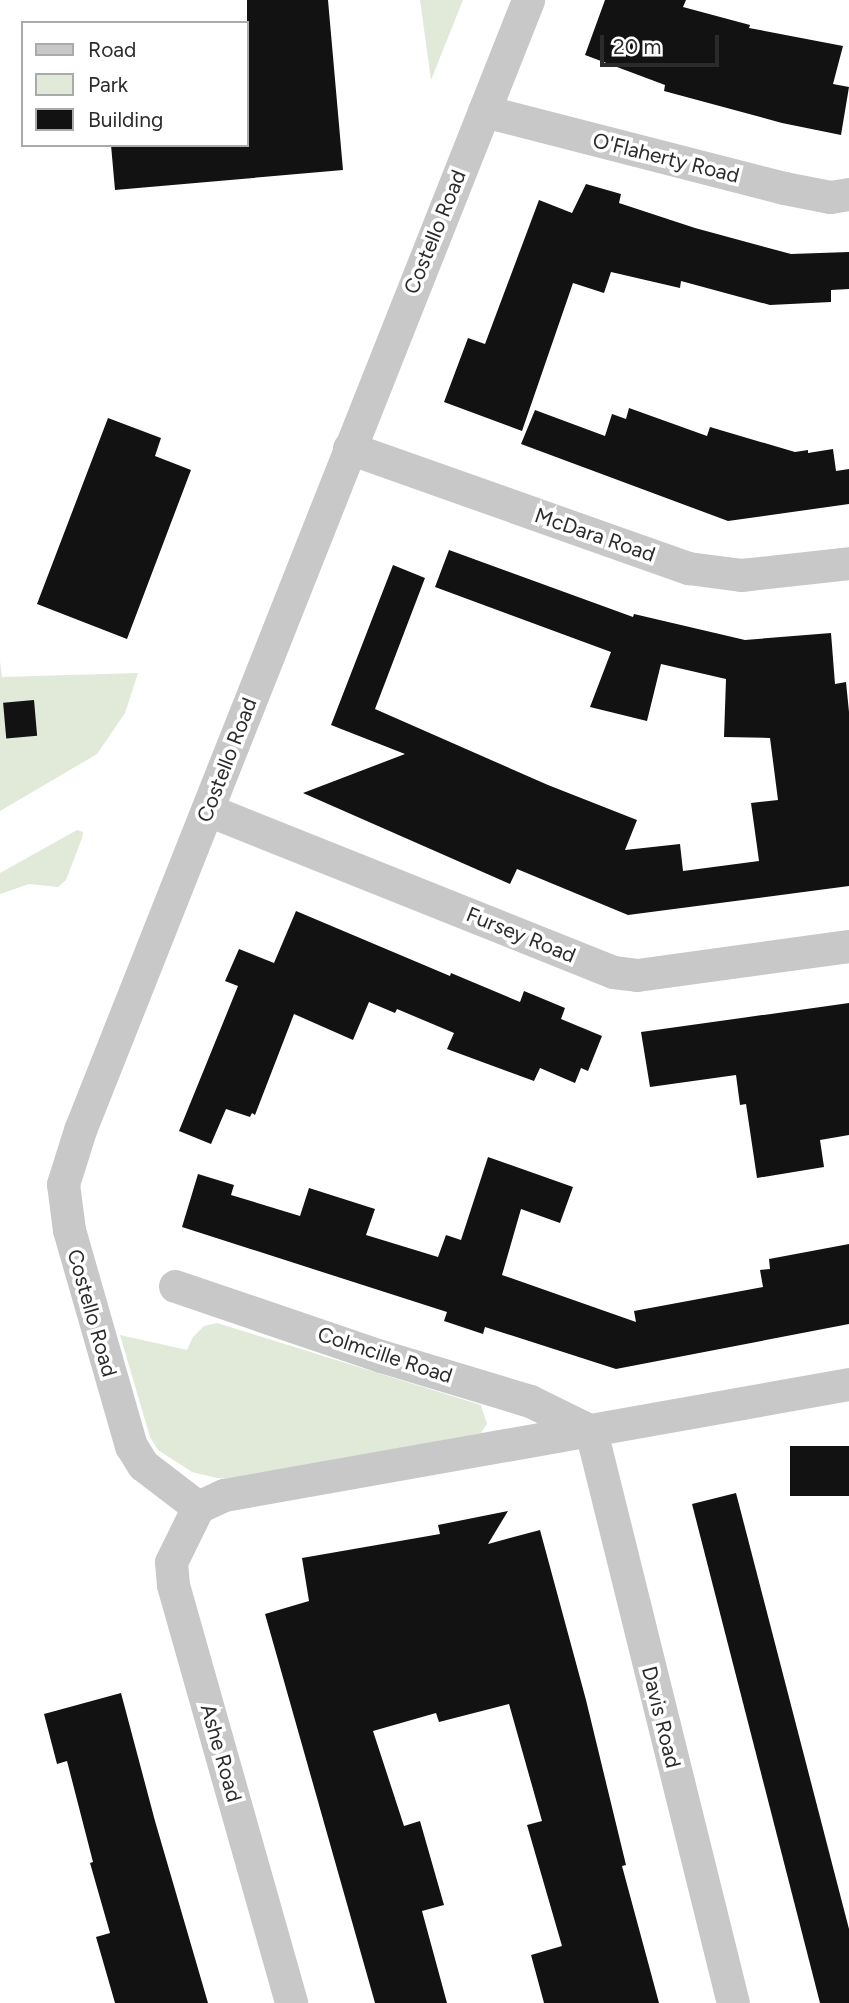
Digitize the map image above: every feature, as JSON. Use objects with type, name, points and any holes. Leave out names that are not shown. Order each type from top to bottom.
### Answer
[{"type":"street","name":"Costello Road","points":[[198,1507],[143,1465],[131,1446],[69,1230],[63,1184],[80,1130],[528,0]]},
{"type":"street","name":"O'Flaherty Road","points":[[484,111],[784,188],[830,197],[849,194]]},
{"type":"street","name":"McDara Road","points":[[349,448],[688,568],[741,575],[781,573],[849,563]]},
{"type":"street","name":"Fursey Road","points":[[208,810],[613,972],[637,975],[849,946]]},
{"type":"street","name":"Colmcille Road","points":[[175,1286],[381,1356],[530,1401],[591,1432]]},
{"type":"street","points":[[198,1507],[223,1495],[591,1432],[849,1384]]},
{"type":"street","name":"Davis Road","points":[[591,1432],[733,2003]]},
{"type":"street","name":"Ashe Road","points":[[198,1507],[172,1562],[173,1585],[291,2003]]},
{"type":"green space","points":[[420,0],[463,0],[431,80]]},
{"type":"green space","points":[[0,661],[2,677],[138,673],[125,713],[97,754],[0,811]]},
{"type":"green space","points":[[77,830],[83,832],[82,838],[66,880],[58,887],[29,884],[0,894],[0,873]]},
{"type":"green space","points":[[217,1323],[481,1405],[487,1424],[481,1433],[237,1479],[192,1472],[158,1450],[150,1437],[120,1335],[187,1350],[193,1337],[204,1326]]},
{"type":"building","points":[[247,0],[328,0],[343,170],[115,190],[111,147],[248,147]]},
{"type":"building","points":[[605,0],[686,0],[683,7],[750,25],[749,28],[843,46],[833,84],[849,87],[841,135],[782,123],[664,91],[665,85],[585,55]]},
{"type":"building","points":[[586,184],[621,194],[619,203],[695,228],[791,254],[849,252],[849,289],[831,290],[831,302],[770,305],[681,281],[680,288],[611,272],[604,293],[573,283],[522,431],[444,402],[468,338],[485,344],[539,200],[572,213]]},
{"type":"building","points":[[629,408],[707,436],[710,427],[795,452],[833,449],[836,471],[849,469],[849,504],[728,521],[521,444],[535,410],[605,436],[612,414],[626,419]]},
{"type":"building","points":[[108,418],[161,438],[155,456],[191,470],[127,639],[37,604]]},
{"type":"building","points":[[449,550],[633,617],[634,614],[745,640],[831,633],[835,684],[846,682],[849,712],[849,886],[628,915],[517,869],[510,884],[303,793],[405,754],[331,725],[393,565],[425,578],[375,709],[548,785],[637,820],[625,850],[680,844],[683,871],[759,861],[751,803],[778,800],[770,738],[724,737],[726,679],[661,664],[647,721],[590,707],[611,652],[435,587]]},
{"type":"building","points":[[34,700],[37,736],[6,739],[3,703]]},
{"type":"building","points":[[296,911],[450,976],[451,973],[520,1002],[524,991],[565,1008],[561,1019],[602,1036],[588,1071],[581,1068],[575,1083],[540,1068],[534,1081],[447,1049],[454,1033],[397,1009],[395,1013],[369,1002],[353,1040],[294,1014],[255,1115],[252,1113],[250,1117],[226,1109],[211,1144],[179,1131],[238,986],[225,981],[239,949],[274,963]]},
{"type":"building","points":[[849,1003],[849,1135],[820,1140],[824,1167],[757,1178],[746,1104],[740,1105],[736,1075],[650,1087],[641,1032]]},
{"type":"building","points":[[488,1157],[573,1187],[560,1223],[521,1209],[502,1275],[636,1322],[634,1311],[763,1287],[760,1270],[770,1269],[769,1259],[849,1244],[849,1324],[616,1369],[485,1327],[483,1334],[444,1321],[447,1312],[182,1227],[198,1174],[234,1185],[231,1195],[300,1216],[309,1188],[375,1209],[366,1235],[438,1257],[446,1235],[461,1240]]},
{"type":"building","points":[[790,1446],[849,1446],[849,1496],[790,1496]]},
{"type":"building","points":[[736,1493],[849,1929],[849,2003],[820,2003],[692,1504]]},
{"type":"building","points":[[508,1511],[488,1544],[540,1530],[586,1700],[626,1865],[622,1866],[659,2003],[544,2003],[531,1955],[562,1946],[527,1825],[542,1821],[509,1704],[439,1722],[436,1713],[373,1731],[404,1826],[420,1821],[444,1905],[422,1911],[447,2003],[375,2003],[265,1614],[309,1601],[302,1558],[440,1534],[438,1525]]},
{"type":"building","points":[[121,1693],[208,2003],[115,2003],[96,1937],[110,1933],[90,1863],[93,1862],[67,1761],[57,1764],[44,1714]]}]
